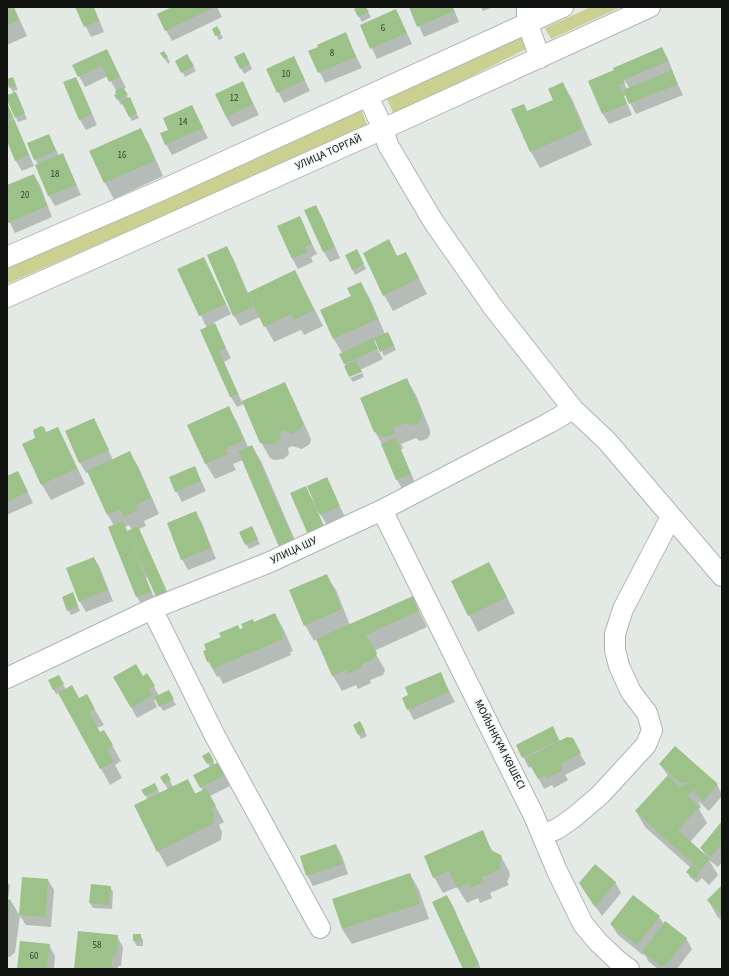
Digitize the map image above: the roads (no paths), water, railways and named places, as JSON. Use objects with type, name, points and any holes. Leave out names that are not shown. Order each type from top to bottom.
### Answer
[{"type":"street","points":[[7,257],[162,190],[368,96],[527,15],[563,7]]},
{"type":"street","name":"УЛИЦА ТОРГАЙ","points":[[7,297],[383,129],[650,7]]},
{"type":"street","points":[[527,15],[540,58]]},
{"type":"street","points":[[368,96],[383,129],[388,145],[433,221],[493,307],[573,409],[607,441],[722,576]]},
{"type":"street","name":"УЛИЦА ШУ","points":[[7,678],[152,609],[270,562],[382,510],[573,409]]},
{"type":"street","name":"МОЙЫНҚҰМ КӨШЕСІ","points":[[382,510],[534,816],[583,924],[603,947],[629,969]]},
{"type":"street","points":[[542,835],[557,829],[573,818],[600,795],[646,745],[652,730],[647,713],[631,692],[619,666],[615,650],[615,634],[623,609],[671,517]]},
{"type":"street","points":[[152,609],[216,736],[320,928]]}]
